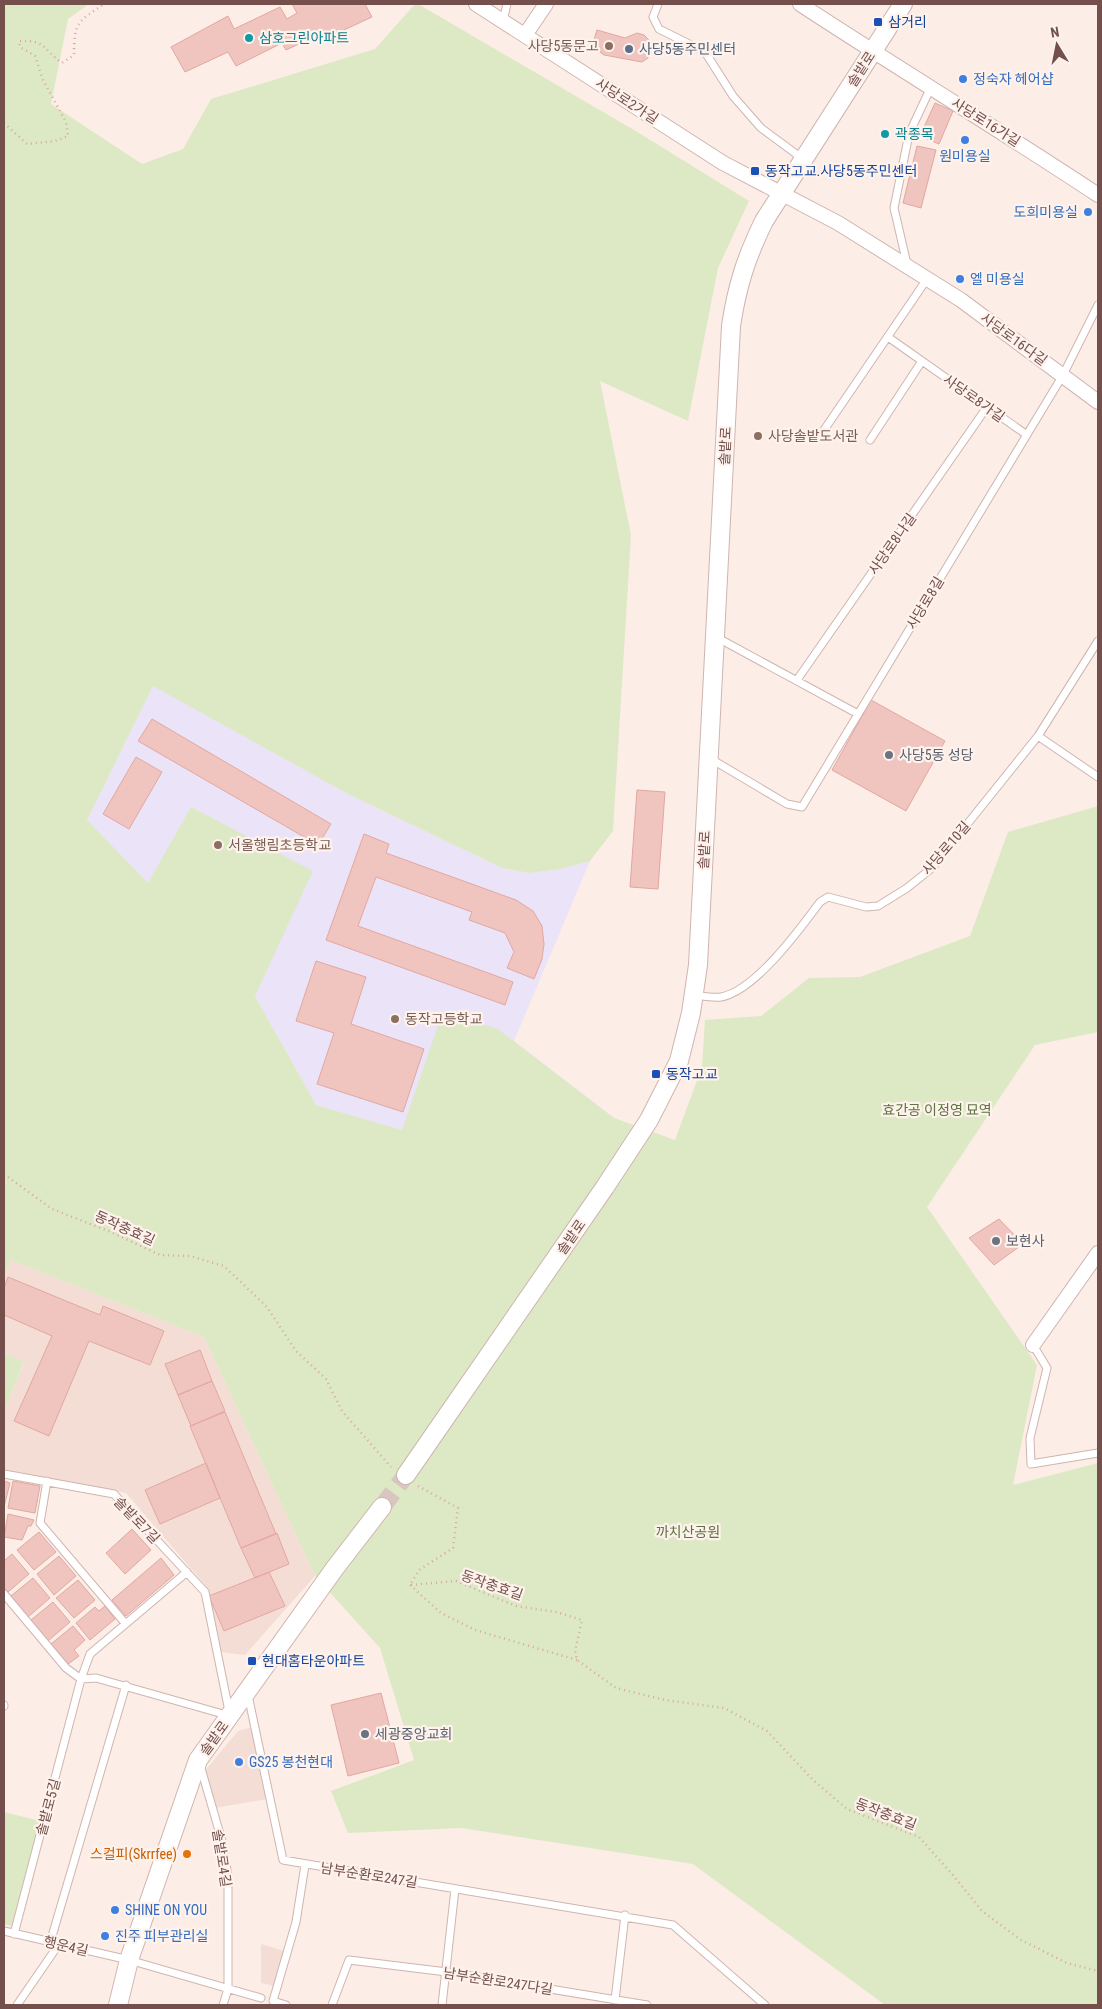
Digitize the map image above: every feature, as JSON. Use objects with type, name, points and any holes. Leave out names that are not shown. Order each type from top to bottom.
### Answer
[{"type":"street","name":"사당로2가길","points":[[476,4],[723,163],[780,195]]},
{"type":"street","points":[[524,35],[546,4]]},
{"type":"street","name":"사당로16가길","points":[[800,4],[872,52],[1001,130],[1098,193]]},
{"type":"street","name":"솔밭로","points":[[405,1476],[606,1187],[649,1120],[679,1061],[694,995],[698,965],[731,326],[736,290],[746,257],[764,221],[903,4]]},
{"type":"street","name":"사당로16다길","points":[[780,195],[838,223],[961,300],[1098,402]]},
{"type":"street","points":[[1033,1345],[1098,1253]]},
{"type":"street","name":"솔밭로","points":[[118,2005],[129,1960],[198,1760],[382,1507]]},
{"type":"lane","points":[[503,21],[508,4]]},
{"type":"lane","points":[[658,4],[653,17],[659,29],[706,52],[733,96],[761,128],[803,160]]},
{"type":"lane","points":[[907,266],[894,208],[909,134],[931,87]]},
{"type":"lane","points":[[824,430],[927,279]]},
{"type":"lane","name":"사당로8길","points":[[708,758],[787,804],[802,807],[1063,375],[1098,305]]},
{"type":"lane","name":"사당로8가길","points":[[888,337],[1027,435]]},
{"type":"lane","points":[[870,440],[922,361]]},
{"type":"lane","name":"사당로8나길","points":[[797,680],[987,407]]},
{"type":"lane","points":[[715,636],[858,714]]},
{"type":"lane","name":"사당로10길","points":[[694,995],[721,997],[741,988],[784,949],[820,902],[828,897],[866,907],[878,906],[908,888],[932,868],[1038,736],[1098,641]]},
{"type":"lane","points":[[1038,736],[1098,777]]},
{"type":"lane","points":[[1033,1345],[1047,1368],[1030,1438],[1031,1464],[1098,1453]]},
{"type":"lane","name":"솔밭로7길","points":[[4,1474],[114,1494],[187,1572],[205,1592],[230,1716]]},
{"type":"lane","points":[[47,1481],[40,1523],[125,1623]]},
{"type":"lane","points":[[81,1679],[90,1654],[187,1572]]},
{"type":"lane","points":[[4,1594],[66,1668],[81,1679],[96,1678],[126,1685],[230,1716]]},
{"type":"lane","name":"솔밭로5길","points":[[14,1934],[81,1679]]},
{"type":"lane","points":[[50,1943],[126,1685]]},
{"type":"lane","name":"남부순환로247길","points":[[247,1692],[283,1860],[626,1915],[673,1925],[765,2005]]},
{"type":"lane","name":"솔밭로4길","points":[[198,1760],[222,1841],[228,1876],[228,1989],[223,2005]]},
{"type":"lane","points":[[286,2005],[273,2001],[296,1922],[305,1865]]},
{"type":"lane","points":[[442,2005],[455,1889]]},
{"type":"lane","points":[[615,2000],[626,1915]]},
{"type":"lane","name":"행운4길","points":[[4,1931],[129,1960]]},
{"type":"lane","points":[[17,2005],[59,1944]]},
{"type":"lane","points":[[129,1960],[261,1998]]},
{"type":"lane","name":"남부순환로247다길","points":[[332,2005],[349,1960],[447,1972],[646,2005]]},
{"type":"path","points":[[4,123],[27,144],[55,141],[68,136],[66,122],[43,80],[35,56],[20,47],[19,40],[34,40],[48,48],[62,62],[74,55],[74,31],[81,20],[104,4]]},
{"type":"path","name":"동작충효길","points":[[4,1174],[52,1209],[111,1232],[160,1255],[190,1256],[224,1266],[267,1308],[296,1351],[326,1379],[342,1411],[405,1476],[458,1508],[453,1548],[419,1570],[410,1585]]},
{"type":"path","name":"동작충효길","points":[[410,1585],[456,1582],[516,1606],[556,1612],[582,1620],[575,1651],[577,1660],[616,1688],[666,1700],[724,1708],[767,1731],[814,1780],[847,1809],[919,1837],[982,1911],[1021,1940],[1067,1963],[1098,1971]]},
{"type":"path","points":[[410,1585],[441,1613],[476,1630],[577,1660]]},
{"type":"shaded area","name":"동작고등학교","points":[[153,685],[348,794],[502,868],[529,873],[561,869],[590,861],[514,1041],[614,1118],[424,1137],[316,1105],[255,996],[87,820]]},
{"type":"shaded area","points":[[11,1260],[204,1337],[315,1576],[245,1655],[221,1652],[206,1586],[126,1493],[4,1470],[4,1412],[24,1363],[4,1353],[4,1278]]},
{"type":"shaded area","points":[[253,1727],[268,1799],[214,1808],[204,1772],[238,1731]]},
{"type":"shaded area","points":[[261,1944],[284,1951],[274,1986],[261,1983]]},
{"type":"green space","name":"까치산공원","points":[[4,4],[89,4],[68,19],[51,104],[142,164],[183,149],[211,99],[375,49],[415,4],[418,4],[634,130],[749,201],[718,268],[688,421],[600,381],[631,535],[613,831],[590,861],[561,869],[529,873],[502,868],[348,794],[153,686],[87,820],[148,883],[191,807],[313,871],[255,996],[316,1105],[402,1130],[443,1011],[498,1029],[614,1118],[675,1140],[702,1067],[705,1020],[761,1016],[809,978],[860,977],[970,936],[1008,832],[1098,806],[1098,1032],[1035,1045],[927,1207],[1037,1365],[1013,1485],[1098,1463],[1098,2005],[885,2005],[693,1864],[461,1828],[348,1833],[331,1791],[414,1760],[380,1648],[315,1576],[204,1337],[11,1260],[4,1278]]},
{"type":"green space","points":[[4,1353],[24,1362],[4,1412]]},
{"type":"green space","points":[[4,1812],[40,1821],[12,1926],[4,1924]]},
{"type":"building","name":"삼호그린아파트","points":[[292,4],[365,4],[372,17],[320,41],[318,35],[286,50],[282,43],[236,66],[228,52],[185,72],[171,47],[228,16],[234,29],[280,7],[287,19],[297,13]]},
{"type":"building","points":[[597,30],[625,38],[637,33],[644,35],[649,40],[648,58],[642,62],[604,55],[592,46]]},
{"type":"building","points":[[935,103],[953,111],[939,144],[920,136]]},
{"type":"building","points":[[917,146],[936,150],[921,208],[903,203]]},
{"type":"building","name":"사당5동 성당","points":[[871,700],[945,741],[906,811],[832,770]]},
{"type":"building","points":[[152,719],[331,824],[318,845],[138,741]]},
{"type":"building","points":[[136,757],[162,772],[129,829],[103,814]]},
{"type":"building","points":[[637,790],[665,792],[658,889],[630,887]]},
{"type":"building","points":[[364,834],[389,844],[386,853],[516,900],[533,911],[542,926],[544,944],[542,959],[534,979],[507,968],[514,952],[505,933],[469,920],[472,912],[376,877],[358,926],[513,982],[505,1005],[326,940]]},
{"type":"building","points":[[316,961],[366,977],[351,1024],[424,1049],[403,1112],[317,1084],[334,1033],[296,1021]]},
{"type":"building","name":"보현사","points":[[999,1219],[1023,1244],[994,1265],[969,1238]]},
{"type":"building","points":[[8,1277],[100,1315],[103,1306],[164,1331],[150,1365],[89,1341],[49,1436],[14,1421],[52,1336],[4,1315],[4,1288]]},
{"type":"building","points":[[200,1350],[212,1381],[178,1395],[165,1364]]},
{"type":"building","points":[[212,1381],[225,1411],[191,1426],[178,1395]]},
{"type":"building","points":[[225,1412],[276,1534],[241,1548],[190,1426]]},
{"type":"building","points":[[206,1463],[220,1498],[160,1524],[145,1490]]},
{"type":"building","points":[[4,1481],[10,1483],[4,1507]]},
{"type":"building","points":[[13,1481],[40,1486],[35,1513],[8,1508]]},
{"type":"building","points":[[8,1514],[34,1520],[31,1526],[28,1526],[22,1540],[4,1537]]},
{"type":"building","points":[[132,1529],[151,1550],[125,1574],[106,1553]]},
{"type":"building","points":[[39,1532],[56,1552],[34,1570],[17,1550]]},
{"type":"building","points":[[277,1533],[289,1564],[255,1578],[241,1548]]},
{"type":"building","points":[[12,1554],[29,1574],[8,1592],[4,1588],[4,1561]]},
{"type":"building","points":[[59,1556],[76,1576],[54,1595],[37,1574]]},
{"type":"building","points":[[161,1558],[174,1575],[126,1616],[112,1600]]},
{"type":"building","points":[[269,1572],[285,1606],[224,1631],[209,1596]]},
{"type":"building","points":[[33,1578],[50,1598],[28,1617],[11,1596]]},
{"type":"building","points":[[78,1580],[95,1600],[74,1618],[56,1598]]},
{"type":"building","points":[[53,1602],[70,1622],[48,1641],[31,1620]]},
{"type":"building","points":[[105,1606],[115,1619],[90,1640],[76,1623],[95,1607],[99,1611]]},
{"type":"building","points":[[73,1626],[85,1640],[74,1650],[79,1656],[68,1664],[51,1644]]},
{"type":"building","name":"세광중앙교회","points":[[381,1693],[399,1763],[348,1776],[331,1705]]},
{"type":"tunnel","points":[[382,1507],[406,1475]]},
{"type":"place","name":"삼거리","points":[[878,22]]},
{"type":"place","name":"삼호그린아파트","points":[[249,38]]},
{"type":"place","name":"사당5동문고","points":[[609,46]]},
{"type":"place","name":"사당5동주민센터","points":[[629,49]]},
{"type":"place","name":"정숙자 헤어샵","points":[[963,79]]},
{"type":"place","name":"곽종목","points":[[885,134]]},
{"type":"place","name":"원미용실","points":[[965,140]]},
{"type":"place","name":"동작고교.사당5동주민센터","points":[[755,171]]},
{"type":"place","name":"도희미용실","points":[[1088,212]]},
{"type":"place","name":"엘 미용실","points":[[960,279]]},
{"type":"place","name":"사당솔밭도서관","points":[[758,436]]},
{"type":"place","name":"사당5동 성당","points":[[889,755]]},
{"type":"place","name":"서울행림초등학교","points":[[218,845]]},
{"type":"place","name":"동작고등학교","points":[[395,1019]]},
{"type":"place","name":"동작고교","points":[[656,1074]]},
{"type":"place","name":"보현사","points":[[996,1241]]},
{"type":"place","name":"현대홈타운아파트","points":[[252,1661]]},
{"type":"place","name":"세광중앙교회","points":[[365,1734]]},
{"type":"place","name":"GS25 봉천현대","points":[[239,1762]]},
{"type":"place","name":"스컬피(Skrrfee)","points":[[187,1854]]},
{"type":"place","name":"SHINE ON YOU","points":[[115,1910]]},
{"type":"place","name":"진주 피부관리실","points":[[105,1936]]},
{"type":"park label","name":"효간공 이정영 묘역","points":[[937,1110]]}]
